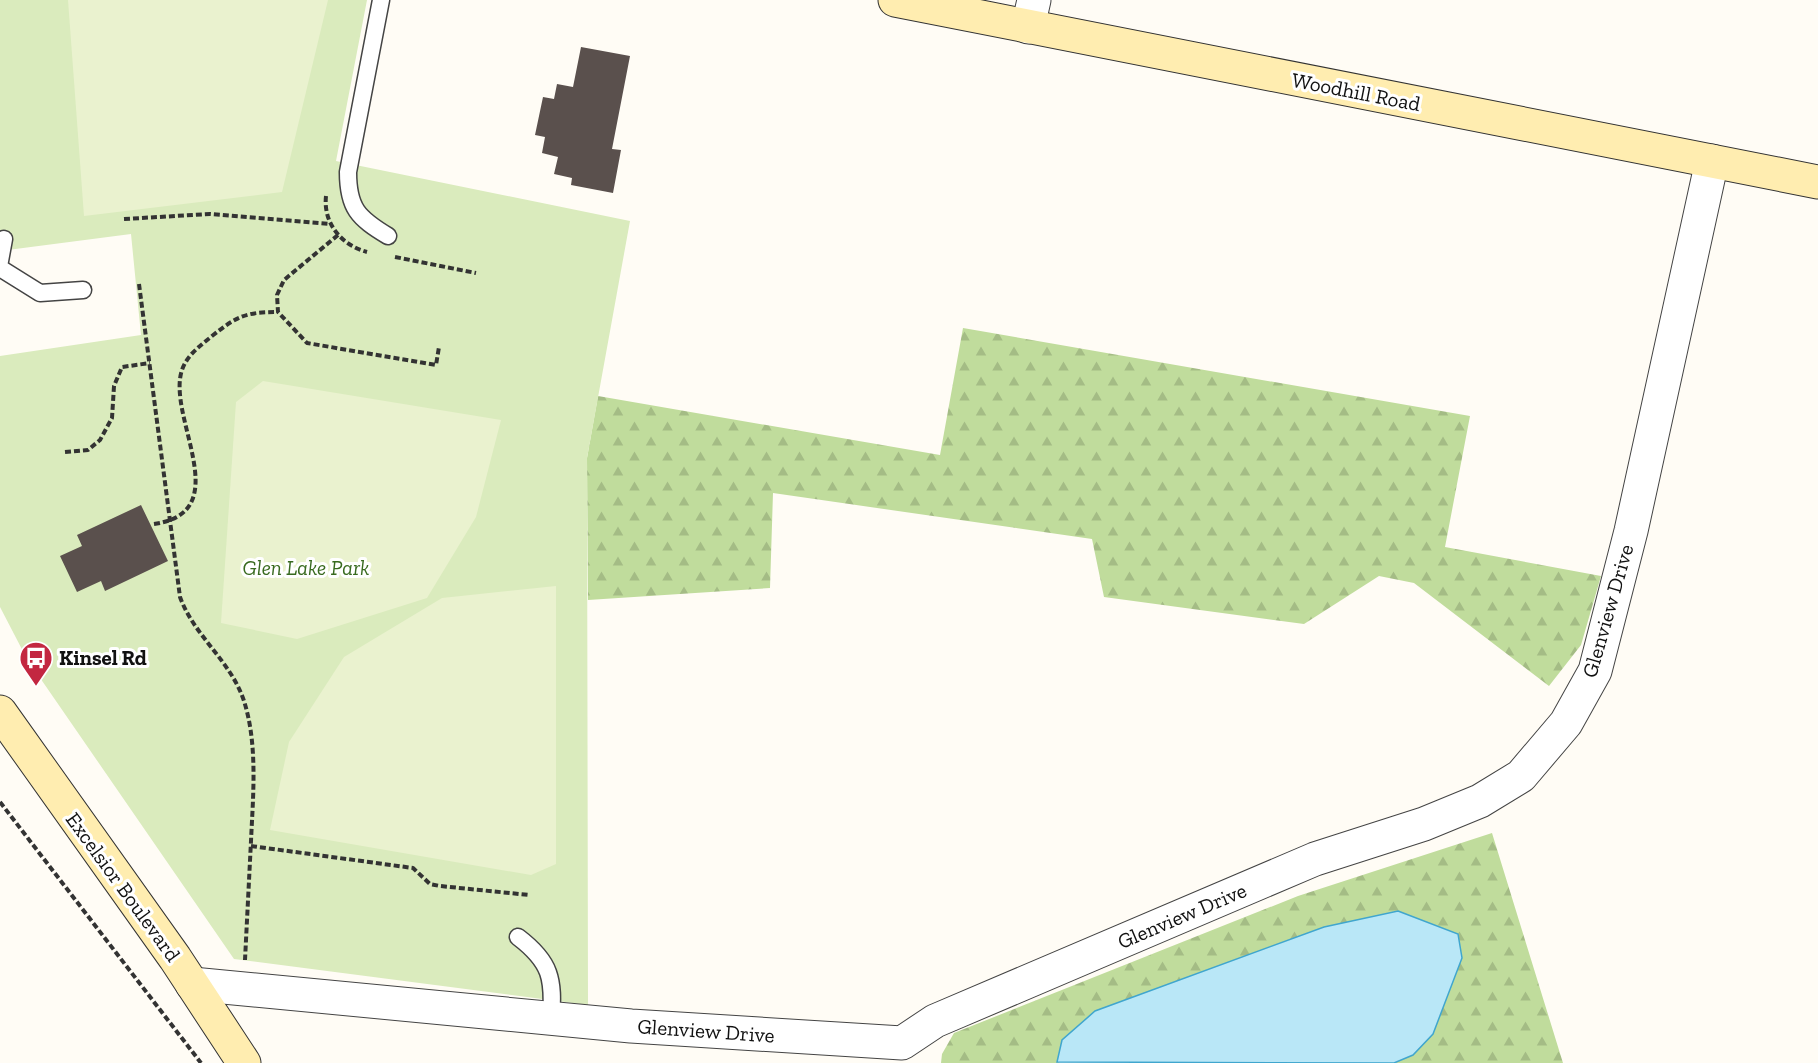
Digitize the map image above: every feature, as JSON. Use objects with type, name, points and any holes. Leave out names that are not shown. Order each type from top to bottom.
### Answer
[{"type":"street","name":"Woodhill Road","points":[[895,0],[1031,14],[1818,182]]},
{"type":"street","name":"Glenview Drive","points":[[192,984],[243,991],[903,1053],[935,1021],[1315,859],[1424,824],[1471,805],[1521,776],[1566,723],[1594,671],[1626,551],[1712,161]]},
{"type":"street","name":"Excelsior Boulevard","points":[[0,712],[9,745],[192,984],[244,1063]]},
{"type":"lane","points":[[381,0],[348,172],[348,191],[354,209],[367,224],[388,236]]},
{"type":"lane","points":[[0,261],[4,239]]},
{"type":"lane","points":[[0,268],[40,293],[83,290]]},
{"type":"lane","points":[[518,937],[536,951],[548,969],[553,991],[551,1019]]},
{"type":"path","points":[[124,219],[210,214],[331,224]]},
{"type":"path","points":[[338,235],[284,280],[278,295],[278,312],[307,343],[436,365],[439,347]]},
{"type":"path","points":[[140,284],[180,597],[185,610],[234,677],[244,703],[251,740],[253,797],[243,991]]},
{"type":"path","points":[[154,524],[172,521],[185,512],[192,499],[196,480],[178,385],[182,369],[192,353],[235,318],[252,312],[278,312]]},
{"type":"path","points":[[65,452],[88,450],[100,440],[112,418],[114,386],[122,367],[150,363]]},
{"type":"path","points":[[0,802],[201,1063]]},
{"type":"path","points":[[251,846],[413,868],[430,884],[440,886],[529,895]]},
{"type":"green space","name":"Glen Lake Park","points":[[0,0],[367,0],[336,161],[630,221],[587,458],[588,1005],[234,959],[27,659],[0,607],[0,356],[141,335],[131,234],[0,251]]},
{"type":"green space","points":[[68,0],[328,0],[282,192],[84,216]]},
{"type":"green space","points":[[963,328],[1470,416],[1445,547],[1601,576],[1581,645],[1549,686],[1414,583],[1379,576],[1304,624],[1104,597],[1092,539],[773,493],[770,588],[588,600],[587,458],[598,396],[940,455]]},
{"type":"green space","points":[[263,381],[501,420],[476,517],[427,598],[297,639],[221,623],[236,402]]},
{"type":"green space","points":[[556,586],[556,864],[531,875],[270,830],[289,742],[344,657],[442,598]]},
{"type":"green space","points":[[1492,833],[1563,1063],[1394,1063],[1413,1055],[1324,927],[1281,943],[1058,1063],[941,1063],[942,1054],[954,1033],[1298,896]]},
{"type":"water","points":[[1398,911],[1458,934],[1462,958],[1433,1034],[1413,1055],[1394,1063],[1057,1062],[1062,1040],[1095,1011],[1324,927]]},
{"type":"building","points":[[581,47],[630,56],[612,149],[621,150],[613,193],[571,185],[572,178],[554,174],[558,157],[542,153],[545,137],[535,135],[543,97],[554,99],[557,84],[573,87]]},
{"type":"building","points":[[141,505],[168,561],[105,591],[101,581],[77,592],[60,556],[82,546],[77,535]]},
{"type":"place","name":"Kinsel Rd","points":[[36,687]]}]
